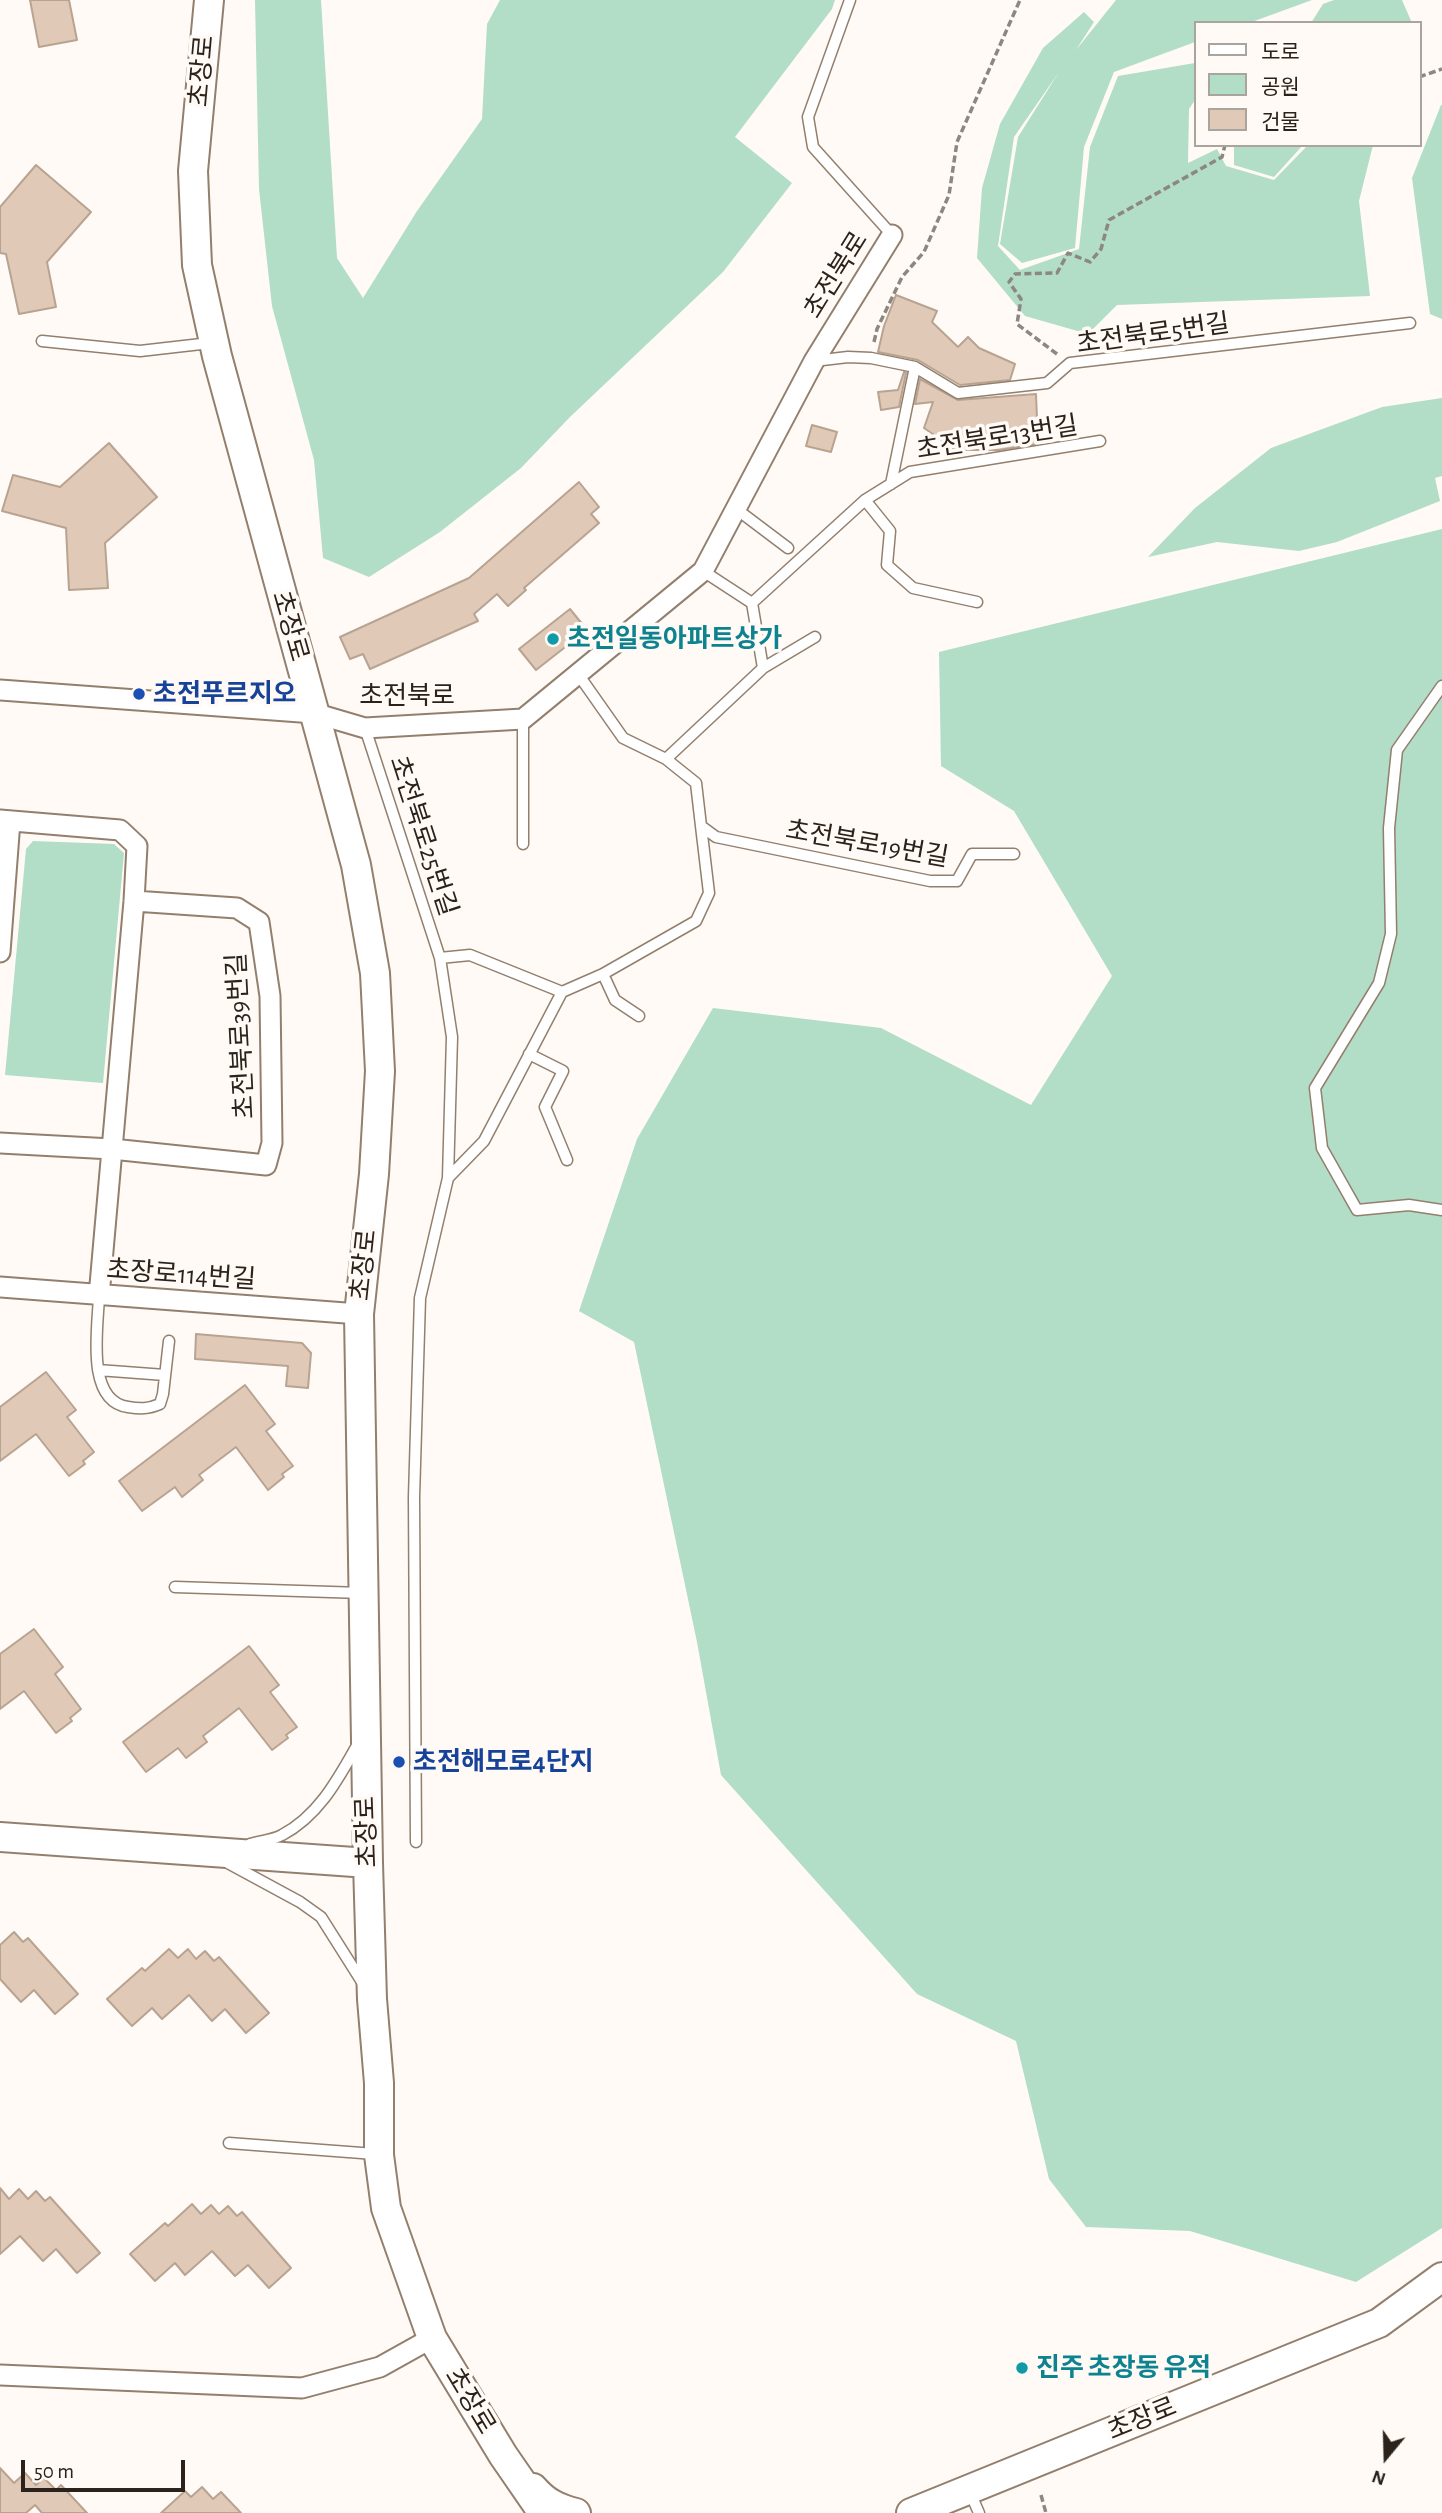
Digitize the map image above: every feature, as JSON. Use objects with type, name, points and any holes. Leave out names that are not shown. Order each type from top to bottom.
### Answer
[{"type":"street","name":"초장로","points":[[209,0],[193,171],[197,265],[214,343],[356,865],[375,974],[380,1071],[374,1174],[359,1314],[364,1732],[372,1999],[379,2083],[379,2154],[386,2208],[432,2338],[503,2455],[543,2513]]},
{"type":"street","name":"초전북로","points":[[0,690],[314,713],[365,728],[523,719],[703,571],[814,361],[892,235]]},
{"type":"street","points":[[0,952],[5,820],[120,830],[136,846],[134,901],[99,1296]]},
{"type":"street","name":"초전북로39번길","points":[[0,1143],[112,1149],[266,1165],[272,1143],[270,996],[259,922],[237,908],[134,901]]},
{"type":"street","name":"초장로114번길","points":[[0,1287],[359,1314]]},
{"type":"street","points":[[0,1837],[368,1863]]},
{"type":"street","name":"초장로","points":[[911,2513],[974,2501],[1379,2323],[1442,2277]]},
{"type":"street","points":[[0,2375],[302,2388],[380,2367],[432,2338]]},
{"type":"street","points":[[503,2455],[522,2513]]},
{"type":"street","points":[[503,2455],[543,2499],[576,2513]]},
{"type":"lane","name":"초전북로","points":[[850,0],[808,117],[813,147],[892,235]]},
{"type":"lane","name":"초전북로5번길","points":[[814,361],[871,358],[915,368],[958,393],[1047,383],[1070,363],[1410,323]]},
{"type":"lane","points":[[42,341],[140,351],[214,343]]},
{"type":"lane","points":[[891,484],[915,368]]},
{"type":"lane","name":"초전북로13번길","points":[[752,603],[865,499],[910,472],[1100,442]]},
{"type":"lane","points":[[865,499],[890,531],[887,565],[913,588],[977,602]]},
{"type":"lane","points":[[735,508],[788,548]]},
{"type":"lane","points":[[703,571],[752,603],[763,668]]},
{"type":"lane","points":[[666,759],[763,668],[815,637]]},
{"type":"lane","points":[[448,1178],[484,1140],[562,992],[603,975],[696,921],[709,893],[696,783],[666,759],[623,738],[578,674]]},
{"type":"lane","points":[[1442,686],[1397,750],[1389,828],[1391,934],[1379,984],[1315,1088],[1322,1148],[1357,1210],[1409,1205],[1442,1210]]},
{"type":"lane","points":[[523,719],[523,844]]},
{"type":"lane","name":"초전북로25번길","points":[[365,728],[440,958],[452,1037],[448,1178],[420,1298],[414,1497],[416,1842]]},
{"type":"lane","name":"초전북로19번길","points":[[701,826],[716,837],[930,881],[957,881],[972,855],[1014,854]]},
{"type":"lane","name":"초전북로25번길","points":[[440,958],[470,955],[562,992]]},
{"type":"lane","points":[[603,975],[615,1000],[639,1016]]},
{"type":"lane","points":[[529,1054],[563,1071],[545,1107],[567,1160]]},
{"type":"lane","points":[[99,1296],[100,1384],[108,1398],[120,1406],[146,1409],[160,1404],[169,1341]]},
{"type":"lane","points":[[98,1370],[165,1375]]},
{"type":"lane","points":[[175,1587],[362,1593]]},
{"type":"lane","points":[[209,1853],[281,1836],[307,1817],[329,1794],[364,1732]]},
{"type":"lane","points":[[209,1853],[300,1902],[321,1917],[372,1999]]},
{"type":"lane","points":[[229,2143],[379,2154]]},
{"type":"path","points":[[871,358],[877,329],[902,277],[924,252],[949,195],[957,142],[1020,0]]},
{"type":"path","points":[[1421,76],[1442,69]]},
{"type":"path","points":[[1070,363],[1017,324],[1021,299],[1009,282],[1016,274],[1057,273],[1068,253],[1090,262],[1101,249],[1109,220],[1222,157],[1224,147]]},
{"type":"path","points":[[1041,2495],[1046,2513]]},
{"type":"green space","points":[[255,0],[321,0],[337,258],[363,298],[417,211],[482,119],[487,24],[500,0],[835,0],[832,9],[735,137],[792,183],[723,272],[570,417],[521,468],[440,532],[369,577],[323,558],[314,460],[272,306],[259,189]]},
{"type":"green space","points":[[1116,0],[1312,0],[1254,21],[1194,21],[1194,42],[1114,72],[1084,147],[1075,248],[1022,263],[1000,244],[1018,137],[1059,72],[1014,137],[998,246],[1020,270],[1079,249],[1090,147],[1118,76],[1194,63],[1194,102],[1189,109],[1188,163],[1217,149],[1226,166],[1274,180],[1306,147],[1372,147],[1359,201],[1370,296],[1117,305],[1088,334],[1025,316],[977,258],[982,188],[1000,124],[1043,48],[1084,12],[1094,22],[1076,50]]},
{"type":"green space","points":[[1334,0],[1402,0],[1411,21],[1312,21],[1323,4]]},
{"type":"green space","points":[[1441,105],[1442,319],[1430,314],[1412,178]]},
{"type":"green space","points":[[1234,147],[1301,147],[1274,177],[1234,165]]},
{"type":"green space","points":[[1442,398],[1442,476],[1435,478],[1440,501],[1337,542],[1299,551],[1217,542],[1148,557],[1195,508],[1271,448],[1382,407]]},
{"type":"green space","points":[[1442,529],[1442,2228],[1356,2282],[1190,2231],[1086,2227],[1049,2179],[1016,2041],[917,1994],[721,1775],[697,1642],[634,1342],[579,1311],[637,1139],[713,1008],[881,1028],[1031,1105],[1112,976],[1014,811],[941,766],[939,652]]},
{"type":"green space","points":[[33,841],[114,844],[124,853],[103,1083],[5,1075],[26,849]]},
{"type":"building","points":[[30,0],[69,0],[77,40],[39,47]]},
{"type":"building","points":[[36,165],[91,212],[47,262],[56,307],[19,314],[6,254],[0,253],[0,207]]},
{"type":"building","points":[[896,295],[937,311],[932,322],[958,347],[968,337],[979,348],[1015,364],[1010,380],[960,385],[918,360],[878,352],[884,326]]},
{"type":"building","points":[[904,372],[906,373],[899,407],[881,410],[878,392],[898,390]]},
{"type":"building","points":[[920,379],[958,400],[1036,394],[1038,444],[999,450],[956,450],[924,428],[933,402],[915,404]]},
{"type":"building","points":[[812,425],[837,432],[831,452],[806,446]]},
{"type":"building","points":[[109,443],[157,497],[105,543],[108,588],[69,590],[66,528],[2,511],[13,475],[60,487]]},
{"type":"building","points":[[579,482],[599,507],[591,514],[599,523],[524,588],[526,590],[508,606],[497,594],[474,614],[478,621],[370,669],[363,654],[350,659],[340,637],[469,578]]},
{"type":"building","name":"초전일동아파트상가","points":[[570,609],[587,630],[536,670],[519,649]]},
{"type":"building","points":[[196,1334],[302,1343],[311,1353],[308,1388],[286,1386],[288,1366],[195,1359]]},
{"type":"building","points":[[46,1372],[76,1410],[67,1417],[94,1452],[83,1461],[85,1464],[69,1476],[36,1434],[0,1461],[0,1407]]},
{"type":"building","points":[[245,1385],[275,1424],[266,1431],[293,1466],[268,1490],[236,1447],[199,1475],[203,1480],[182,1497],[175,1487],[142,1511],[119,1481]]},
{"type":"building","points":[[34,1629],[63,1667],[55,1674],[81,1709],[70,1718],[72,1721],[56,1733],[24,1691],[0,1709],[0,1654]]},
{"type":"building","points":[[249,1646],[279,1685],[270,1692],[297,1727],[272,1750],[239,1708],[203,1736],[207,1742],[186,1758],[178,1748],[146,1772],[123,1742]]},
{"type":"building","points":[[14,1932],[23,1942],[28,1938],[78,1994],[55,2014],[34,1990],[21,2002],[0,1979],[0,1945]]},
{"type":"building","points":[[169,1949],[178,1958],[188,1949],[196,1959],[205,1951],[214,1961],[219,1957],[269,2013],[246,2033],[225,2009],[212,2021],[189,1995],[162,2019],[152,2008],[132,2026],[107,1999],[142,1968],[145,1971]]},
{"type":"building","points":[[0,2188],[9,2199],[19,2189],[28,2199],[36,2191],[45,2201],[50,2197],[100,2253],[77,2273],[56,2249],[43,2261],[20,2236],[0,2254]]},
{"type":"building","points":[[192,2204],[201,2214],[211,2205],[219,2214],[228,2206],[237,2216],[242,2212],[291,2268],[269,2288],[248,2265],[235,2276],[212,2251],[185,2275],[175,2263],[155,2281],[130,2254],[165,2223],[168,2226]]},
{"type":"building","points":[[0,2468],[14,2483],[25,2473],[36,2485],[44,2478],[56,2490],[61,2485],[87,2513],[42,2513],[35,2505],[26,2513],[0,2513]]},
{"type":"building","points":[[202,2487],[213,2499],[221,2492],[241,2513],[161,2513],[185,2491],[191,2497]]},
{"type":"place","name":"초전일동아파트상가","points":[[553,639]]},
{"type":"place","name":"초전푸르지오","points":[[139,694]]},
{"type":"place","name":"초전해모로4단지","points":[[399,1762]]},
{"type":"place","name":"진주 초장동 유적","points":[[1022,2368]]}]
